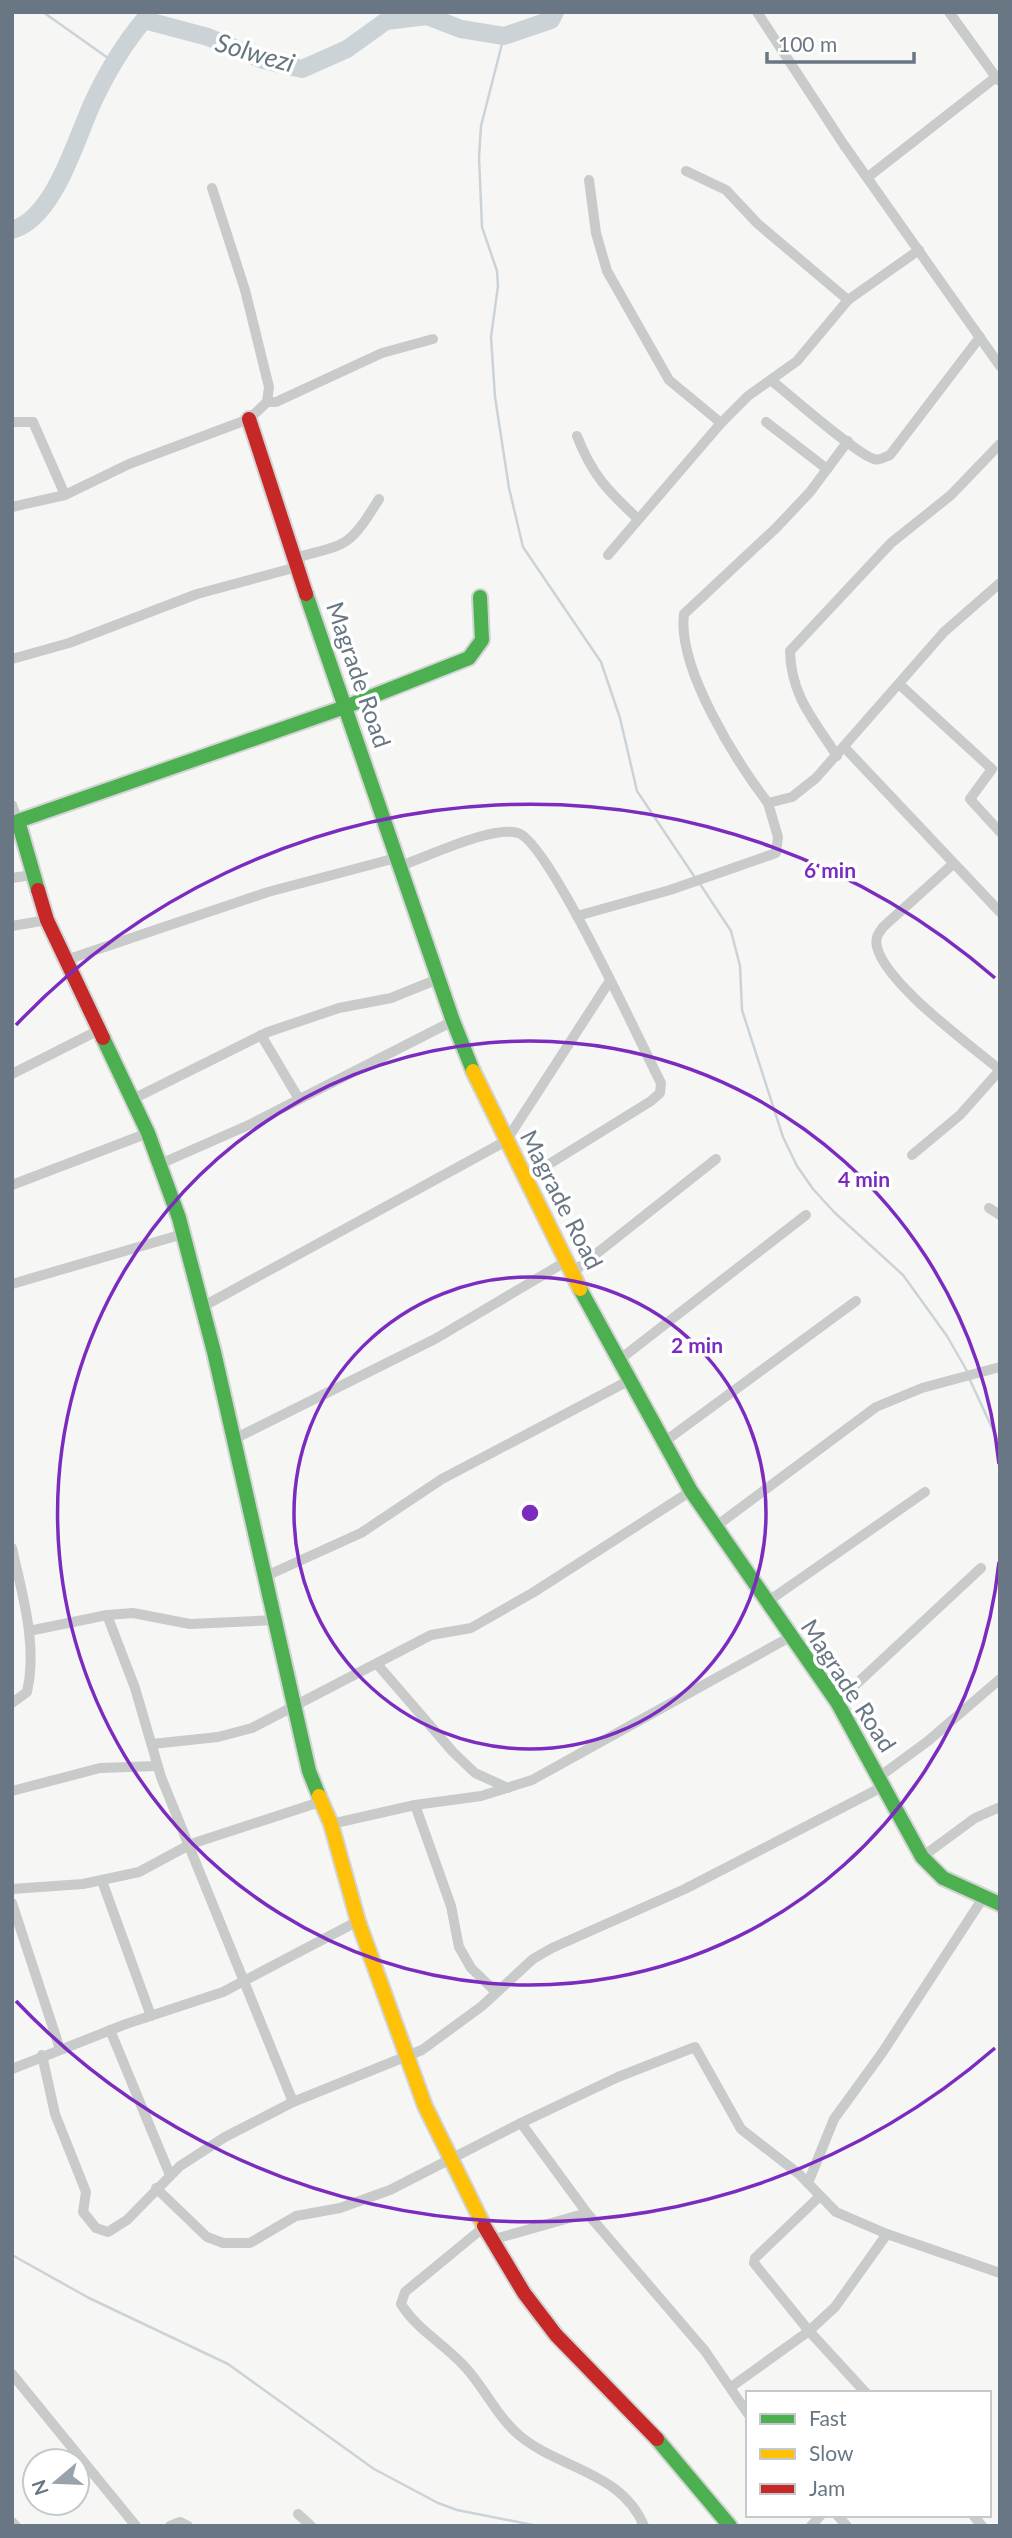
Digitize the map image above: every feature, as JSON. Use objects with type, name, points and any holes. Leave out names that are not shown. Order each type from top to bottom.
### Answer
[{"type":"street","points":[[757,12],[1000,366]]},
{"type":"street","points":[[868,177],[998,79],[948,12]]},
{"type":"street","points":[[686,172],[726,190],[758,224],[848,300]]},
{"type":"street","points":[[589,180],[596,233],[607,271],[669,380],[720,423]]},
{"type":"street","points":[[12,507],[65,495],[129,464],[249,419],[267,402],[269,387],[245,290],[212,188]]},
{"type":"street","points":[[608,555],[720,423],[748,396],[772,381],[817,340],[848,300],[919,250]]},
{"type":"street","points":[[772,381],[873,459],[890,455],[979,337]]},
{"type":"street","points":[[267,402],[276,402],[382,353],[433,339]]},
{"type":"street","name":"Magrade Road","points":[[249,419],[295,563],[453,1021],[506,1141],[568,1267],[691,1491],[837,1702],[922,1857],[943,1878],[1000,1904]]},
{"type":"street","points":[[12,422],[33,422],[65,495]]},
{"type":"street","points":[[766,422],[827,469]]},
{"type":"street","points":[[577,436],[588,466],[598,482],[638,519]]},
{"type":"street","points":[[577,916],[670,890],[776,853],[778,837],[768,803],[734,754],[707,703],[692,665],[684,614],[776,528],[848,441]]},
{"type":"street","points":[[1000,444],[951,495],[891,543],[790,651],[790,672],[796,694],[841,752],[1000,912]]},
{"type":"street","points":[[12,659],[69,643],[197,594],[340,546],[351,540],[379,499]]},
{"type":"street","points":[[768,803],[792,797],[841,752],[944,632],[1000,583]]},
{"type":"street","points":[[18,821],[345,707],[469,658],[482,640],[481,597]]},
{"type":"street","points":[[899,684],[992,769],[970,799],[1000,832]]},
{"type":"street","points":[[12,805],[47,920],[148,1133],[183,1234],[234,1439],[295,1707],[320,1801],[331,1824],[358,1921],[406,2055],[450,2160],[487,2233],[524,2293],[556,2335],[638,2416],[730,2526]]},
{"type":"street","points":[[66,960],[268,892],[398,862],[480,838],[519,834],[531,843],[577,916],[662,1089],[651,1101],[525,1179]]},
{"type":"street","points":[[912,1155],[960,1115],[1000,1070],[895,979],[877,946],[876,936],[883,927],[953,864]]},
{"type":"street","points":[[12,878],[32,876]]},
{"type":"street","points":[[12,926],[47,920]]},
{"type":"street","points":[[133,1099],[261,1035],[326,1012],[391,998],[438,979]]},
{"type":"street","points":[[202,1307],[506,1141],[609,982]]},
{"type":"street","points":[[160,1164],[251,1124],[453,1021]]},
{"type":"street","points":[[12,1074],[99,1030]]},
{"type":"street","points":[[261,1035],[299,1098]]},
{"type":"street","points":[[12,1185],[148,1133]]},
{"type":"street","points":[[234,1439],[435,1339],[568,1267],[716,1159]]},
{"type":"street","points":[[989,1208],[1000,1215]]},
{"type":"street","points":[[620,1360],[806,1215]]},
{"type":"street","points":[[12,1284],[183,1234]]},
{"type":"street","points":[[664,1442],[856,1301]]},
{"type":"street","points":[[715,1527],[876,1407],[922,1388],[1000,1367]]},
{"type":"street","points":[[266,1576],[361,1533],[442,1479],[630,1380]]},
{"type":"street","points":[[152,1744],[237,1733],[295,1707],[431,1635],[471,1628],[691,1491]]},
{"type":"street","points":[[767,1602],[925,1492]]},
{"type":"street","points":[[12,1548],[29,1632],[30,1679],[27,1692],[12,1703]]},
{"type":"street","points":[[837,1702],[981,1568]]},
{"type":"street","points":[[29,1632],[107,1615],[133,1613],[190,1624],[275,1620]]},
{"type":"street","points":[[107,1615],[135,1688],[157,1766],[246,1979],[293,2102]]},
{"type":"street","points":[[331,1824],[415,1805],[481,1796],[508,1788],[562,1764],[790,1637]]},
{"type":"street","points":[[377,1664],[453,1752],[475,1773],[508,1788]]},
{"type":"street","points":[[43,2055],[55,2114],[86,2192],[83,2212],[88,2222],[102,2231],[113,2230],[170,2175],[225,2137],[293,2102],[436,2040],[533,1959],[552,1948],[685,1889],[882,1782],[1000,1679]]},
{"type":"street","points":[[12,1791],[100,1768],[157,1766]]},
{"type":"street","points":[[12,1889],[102,1881],[147,1868],[191,1844],[320,1801]]},
{"type":"street","points":[[415,1805],[451,1906],[459,1947],[471,1968],[496,1992]]},
{"type":"street","points":[[922,1857],[975,1818],[1000,1807]]},
{"type":"street","points":[[102,1881],[151,2016]]},
{"type":"street","points":[[808,2183],[834,2119],[882,2053],[983,1898]]},
{"type":"street","points":[[12,1903],[60,2049]]},
{"type":"street","points":[[12,2069],[110,2030],[215,1996],[358,1921]]},
{"type":"street","points":[[110,2030],[170,2175]]},
{"type":"street","points":[[156,2188],[207,2236],[223,2243],[250,2243],[296,2216],[367,2200],[618,2077],[695,2047],[741,2129],[808,2183],[836,2212],[887,2234],[1000,2273]]},
{"type":"street","points":[[522,2123],[587,2213],[691,2333],[746,2411]]},
{"type":"street","points":[[820,2196],[754,2261],[756,2267],[809,2331],[864,2391]]},
{"type":"street","points":[[587,2213],[487,2233],[405,2292],[401,2304],[416,2325],[466,2368],[521,2437],[595,2475],[614,2488],[636,2508],[644,2526]]},
{"type":"street","points":[[731,2387],[809,2331],[846,2294],[887,2234]]},
{"type":"street","points":[[12,2374],[136,2526]]},
{"type":"street","points":[[298,2514],[311,2526]]},
{"type":"street","points":[[12,2522],[16,2526]]},
{"type":"street","points":[[170,2526],[180,2522],[188,2526]]},
{"type":"waterway","points":[[43,12],[115,63]]},
{"type":"waterway","name":"Solwezi","points":[[12,230],[27,223],[52,194],[104,80],[122,49],[144,20],[208,37],[263,60],[302,69],[347,49],[386,21],[427,16],[461,29],[504,36],[551,20],[555,12]]},
{"type":"waterway","points":[[504,36],[481,126],[479,157],[482,227],[497,271],[498,286],[491,337],[495,397],[509,488],[523,547],[601,662],[620,718],[637,791],[696,879]]},
{"type":"waterway","points":[[700,884],[731,931],[740,966],[742,1010],[783,1137],[797,1166],[835,1213],[903,1275],[947,1336],[967,1371]]},
{"type":"waterway","points":[[969,1378],[1000,1445]]},
{"type":"waterway","points":[[12,2255],[89,2298],[228,2364],[374,2469],[438,2503],[457,2510],[538,2526]]},
{"type":"traffic: fast","points":[[306,594],[453,1021],[473,1071]]},
{"type":"traffic: fast","points":[[38,890],[18,821],[345,707],[469,658],[482,640],[480,597]]},
{"type":"traffic: fast","points":[[103,1038],[148,1133],[179,1218],[214,1352],[309,1771],[319,1796]]},
{"type":"traffic: fast","points":[[580,1289],[691,1491],[837,1702],[922,1857],[943,1878],[1000,1904]]},
{"type":"traffic: fast","points":[[657,2439],[730,2526]]},
{"type":"traffic: slow","points":[[473,1071],[580,1289]]},
{"type":"traffic: slow","points":[[319,1796],[331,1824],[358,1921],[425,2106],[484,2226]]},
{"type":"traffic: jam","points":[[249,419],[306,594]]},
{"type":"traffic: jam","points":[[38,890],[47,920],[103,1038]]},
{"type":"traffic: jam","points":[[484,2226],[524,2293],[556,2335],[657,2439]]}]
